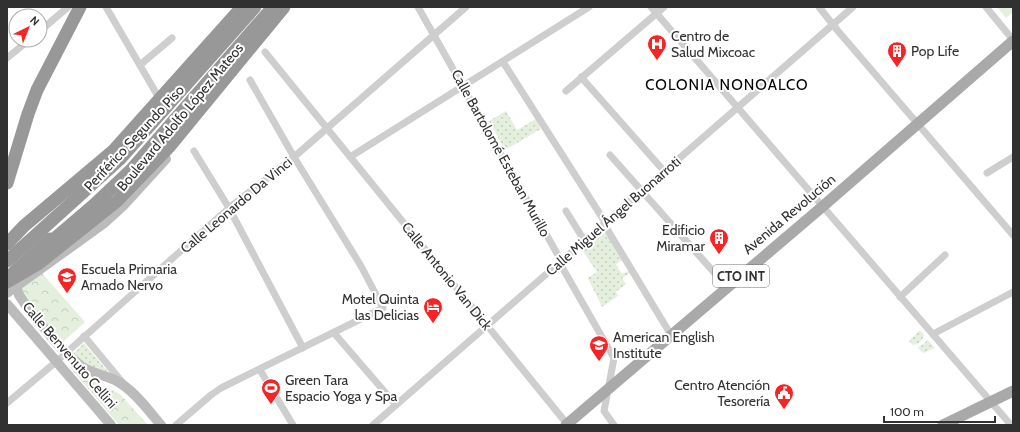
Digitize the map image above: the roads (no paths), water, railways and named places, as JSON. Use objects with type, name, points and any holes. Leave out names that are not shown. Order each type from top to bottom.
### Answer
[{"type":"highway","points":[[7,183],[37,90],[80,7]]},
{"type":"highway","name":"Periférico Segundo Piso","points":[[7,253],[58,210],[132,141],[247,7]]},
{"type":"highway","points":[[7,261],[120,159],[255,7]]},
{"type":"highway","points":[[9,288],[129,166],[267,7]]},
{"type":"highway","name":"Periférico Segundo Piso","points":[[9,288],[131,170],[273,7]]},
{"type":"highway","points":[[9,288],[117,201],[169,147],[284,7]]},
{"type":"highway","points":[[7,244],[24,226],[113,151],[236,9]]},
{"type":"main road","name":"Boulevard Adolfo López Mateos","points":[[9,288],[102,224],[124,205],[178,144],[241,64],[289,7]]},
{"type":"main road","name":"Boulevard Adolfo López Mateos","points":[[7,235],[108,148],[159,98],[236,9]]},
{"type":"main road","name":"Avenida Revolución","points":[[566,425],[1013,40]]},
{"type":"main road","points":[[9,288],[19,295],[66,352],[82,367],[116,381],[130,390],[161,425]]},
{"type":"main road","name":"Calle Benvenuto Cellini","points":[[9,288],[57,361],[111,425]]},
{"type":"main road","points":[[943,425],[1013,391]]},
{"type":"street","points":[[48,24],[68,7]]},
{"type":"street","points":[[106,7],[159,98]]},
{"type":"street","name":"Calle Bartolomé Esteban Murillo","points":[[418,7],[614,358],[604,411],[614,425]]},
{"type":"street","name":"Calle Leonardo Da Vinci","points":[[7,403],[57,361],[229,208],[294,157],[466,7]]},
{"type":"street","points":[[350,157],[504,62],[589,7]]},
{"type":"street","points":[[651,7],[1011,425]]},
{"type":"street","points":[[566,91],[664,7]]},
{"type":"street","points":[[819,7],[1013,235]]},
{"type":"street","name":"Calle Miguel Ángel Buonarroti","points":[[373,425],[486,325],[853,7]]},
{"type":"street","points":[[986,7],[1013,40]]},
{"type":"street","points":[[140,65],[172,38]]},
{"type":"street","points":[[7,58],[19,48]]},
{"type":"street","name":"Calle Antonio Van Dick","points":[[265,52],[566,425]]},
{"type":"street","points":[[504,62],[605,223],[671,335]]},
{"type":"street","points":[[581,77],[664,170]]},
{"type":"street","points":[[176,425],[221,388],[383,308],[361,266],[294,157],[250,80]]},
{"type":"street","points":[[194,151],[229,208],[303,348]]},
{"type":"street","points":[[610,155],[641,192],[727,287]]},
{"type":"street","points":[[987,173],[1013,157]]},
{"type":"street","points":[[566,211],[584,240]]},
{"type":"street","points":[[900,297],[945,255]]},
{"type":"street","points":[[933,334],[1013,292]]},
{"type":"street","points":[[334,333],[396,405]]},
{"type":"street","name":"Calle Benvenuto Cellini","points":[[84,336],[130,390]]},
{"type":"street","points":[[260,370],[293,425]]},
{"type":"place","name":"Centro de Salud Mixcoac","points":[[657,61]]},
{"type":"place","name":"Pop Life","points":[[897,68]]},
{"type":"place","name":"Edificio Miramar","points":[[719,255]]},
{"type":"place","name":"Escuela Primaria Amado Nervo","points":[[67,294]]},
{"type":"place","name":"Motel Quinta las Delicias","points":[[433,324]]},
{"type":"place","name":"American English Institute","points":[[599,362]]},
{"type":"place","name":"Green Tara Espacio Yoga y Spa","points":[[271,405]]},
{"type":"place","name":"Centro Atención Tesorería","points":[[784,410]]},
{"type":"district","name":"COLONIA NONOALCO","points":[[727,85]]}]
